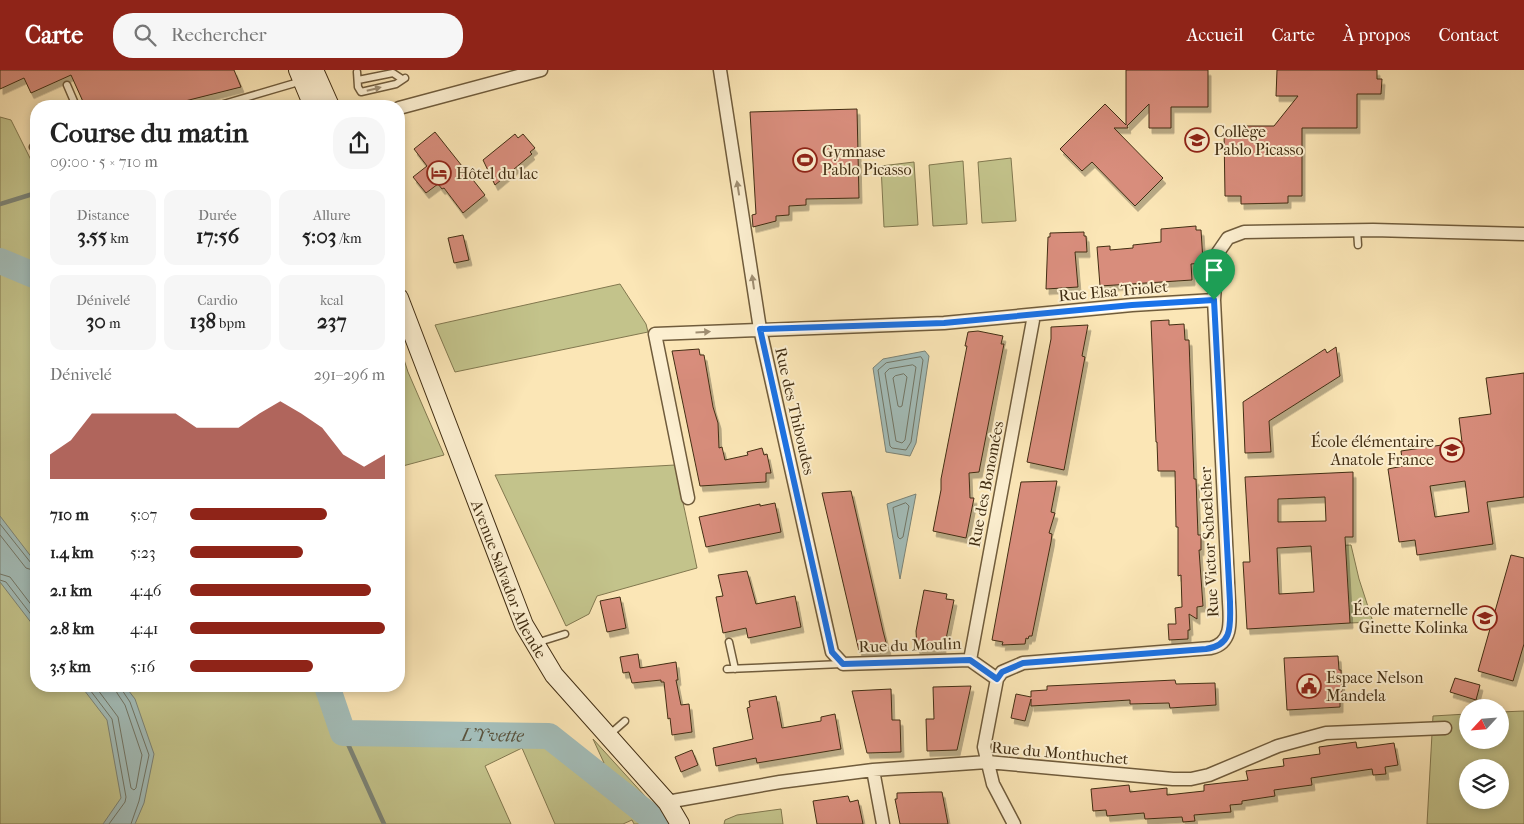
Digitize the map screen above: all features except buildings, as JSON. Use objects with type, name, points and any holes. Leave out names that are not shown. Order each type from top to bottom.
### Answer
[{"type":"main road","points":[[305,74],[312,100]]},
{"type":"main road","points":[[305,74],[325,100]]},
{"type":"main road","name":"Avenue Salvador Allende","points":[[405,314],[524,625],[554,675],[667,802],[680,824]]},
{"type":"street","points":[[405,106],[541,70]]},
{"type":"street","name":"Rue des Thiboudes","points":[[720,70],[760,329],[832,652],[843,664]]},
{"type":"street","points":[[1214,300],[1217,254],[1228,238],[1244,232],[1357,230],[1524,234]]},
{"type":"street","name":"Rue Elsa Triolet","points":[[688,498],[654,334],[944,323],[1132,305],[1214,300]]},
{"type":"street","name":"Rue Victor Schœlcher","points":[[997,679],[1002,672],[1023,663],[1206,649],[1216,647],[1226,639],[1230,626],[1230,602],[1214,300]]},
{"type":"street","name":"Rue des Bonomées","points":[[970,660],[1034,315]]},
{"type":"street","name":"Rue du Moulin","points":[[843,664],[970,660],[997,679]]},
{"type":"street","points":[[997,679],[984,747],[993,784],[1014,824]]},
{"type":"street","name":"Rue du Monthuchet","points":[[667,802],[773,783],[873,770],[987,762],[1191,779],[1209,775],[1278,746],[1326,733],[1445,728]]},
{"type":"street","points":[[873,770],[883,824]]},
{"type":"lane","points":[[358,72],[358,80],[358,87],[361,92],[396,84],[404,78],[393,73],[358,80]]},
{"type":"lane","points":[[234,100],[305,74]]},
{"type":"lane","points":[[67,85],[73,100]]},
{"type":"lane","points":[[1357,230],[1358,245]]},
{"type":"lane","points":[[535,644],[565,634]]},
{"type":"lane","points":[[729,642],[735,669]]},
{"type":"lane","name":"Rue du Moulin","points":[[727,670],[843,664]]},
{"type":"lane","points":[[608,735],[624,721]]},
{"type":"green space","points":[[0,117],[11,120],[30,158],[30,692],[336,692],[347,727],[430,725],[478,730],[528,731],[604,763],[593,739],[669,824],[634,824],[632,820],[623,824],[555,824],[522,748],[485,766],[511,824],[0,824]]},
{"type":"green space","points":[[1011,158],[1016,221],[982,223],[978,162]]},
{"type":"green space","points":[[963,161],[967,224],[933,226],[929,165]]},
{"type":"green space","points":[[914,162],[918,225],[884,227],[881,166]]},
{"type":"green space","points":[[620,284],[646,324],[648,332],[455,372],[435,325]]},
{"type":"green space","points":[[405,363],[408,372],[444,455],[405,465]]},
{"type":"green space","points":[[675,465],[697,568],[597,596],[589,614],[566,626],[495,475]]},
{"type":"green space","points":[[1351,545],[1359,579],[1373,622],[1350,623],[1329,546]]},
{"type":"green space","points":[[1524,711],[1524,824],[1427,824],[1433,716],[1459,714],[1459,749],[1509,749],[1509,712]]},
{"type":"green space","points":[[781,809],[783,824],[724,824],[725,820],[737,815]]},
{"type":"water","points":[[925,351],[929,356],[916,443],[910,456],[886,452],[873,368],[883,359]]},
{"type":"water","points":[[916,494],[900,579],[887,504]]},
{"type":"water","points":[[0,516],[30,555],[30,621],[0,582]]},
{"type":"water","points":[[86,692],[130,692],[135,699],[154,754],[144,803],[135,824],[103,824],[121,798],[107,720]]},
{"type":"waterway","points":[[0,204],[30,195]]},
{"type":"waterway","name":"L'Yvette","points":[[0,261],[30,274]]},
{"type":"waterway","name":"L'Yvette","points":[[329,692],[343,733],[549,736],[660,824]]},
{"type":"waterway","points":[[343,733],[384,824]]},
{"type":"place","name":"Collège Pablo Picasso","points":[[1197,140]]},
{"type":"place","name":"Gymnase Pablo Picasso","points":[[805,160]]},
{"type":"place","name":"Hôtel du lac","points":[[439,173]]},
{"type":"place","name":"École élémentaire Anatole France","points":[[1452,450]]},
{"type":"place","name":"École maternelle Ginette Kolinka","points":[[1485,618]]},
{"type":"place","name":"Espace Nelson Mandela","points":[[1309,686]]},
{"type":"route","points":[[1214,300],[1230,602],[1230,626],[1226,639],[1222,644],[1206,649],[1023,663],[1002,672],[997,679],[970,660],[843,664],[832,652],[760,329],[944,323],[1132,305],[1214,300]]}]
